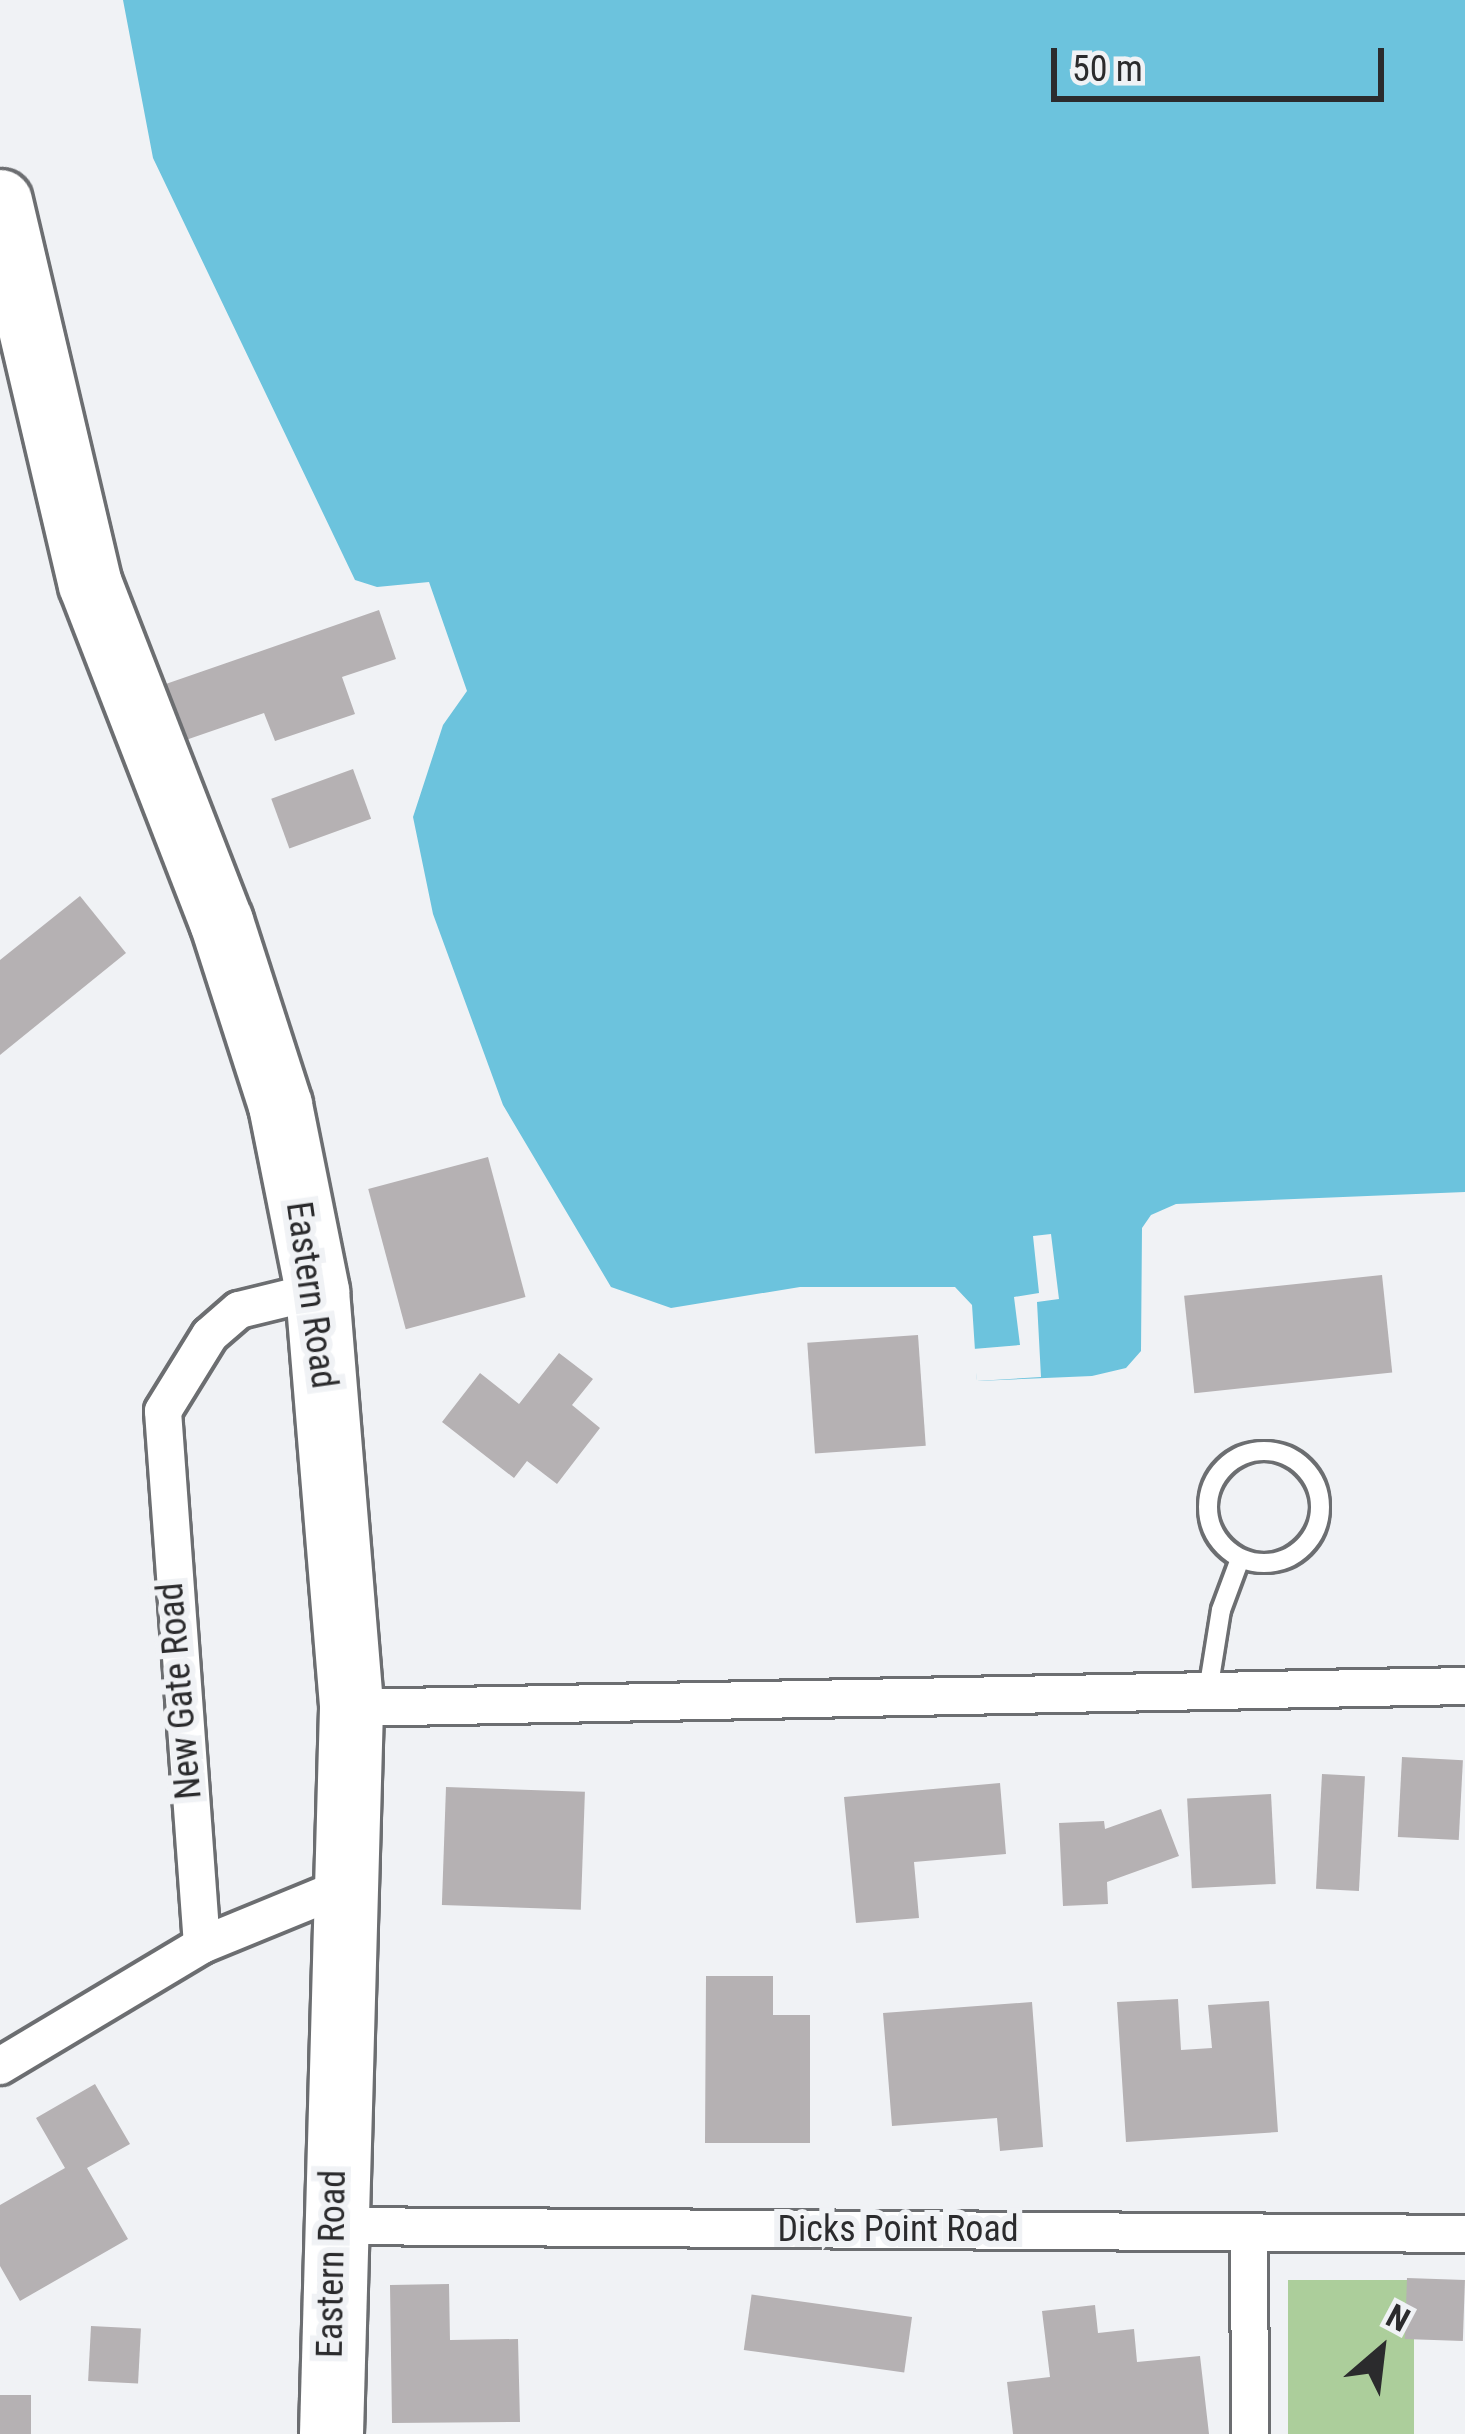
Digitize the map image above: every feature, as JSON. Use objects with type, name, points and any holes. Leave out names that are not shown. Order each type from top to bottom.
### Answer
[{"type":"highway","name":"Eastern Road","points":[[0,201],[90,584],[221,921],[280,1105],[317,1291],[351,1708],[331,2226],[331,2434]]},
{"type":"street","name":"New Gate Road","points":[[202,1945],[163,1411],[210,1335],[239,1310],[317,1291]]},
{"type":"street","points":[[351,1708],[1465,1686]]},
{"type":"street","points":[[0,2066],[202,1945],[346,1886]]},
{"type":"street","name":"Dicks Point Road","points":[[331,2226],[1465,2234]]},
{"type":"street","points":[[1249,2232],[1250,2434]]},
{"type":"lane","points":[[1273,1449],[1302,1463],[1320,1491],[1320,1523],[1302,1551],[1272,1564],[1240,1559],[1215,1538],[1206,1506],[1215,1475],[1240,1454],[1273,1449]]},
{"type":"lane","points":[[1208,1691],[1221,1610],[1240,1559]]},
{"type":"green space","points":[[1288,2280],[1414,2280],[1414,2434],[1288,2434]]},
{"type":"water","points":[[123,0],[1465,0],[1465,1192],[1176,1204],[1151,1215],[1142,1228],[1141,1351],[1126,1368],[1092,1376],[977,1381],[972,1305],[955,1287],[800,1287],[671,1308],[611,1287],[503,1105],[433,914],[413,817],[443,725],[467,691],[429,582],[377,587],[355,580],[153,158]]},
{"type":"pier","points":[[1051,1234],[1059,1299],[1037,1302],[1041,1377],[977,1381],[973,1349],[1020,1345],[1014,1297],[1039,1293],[1033,1236]]},
{"type":"building","points":[[379,610],[396,659],[342,677],[355,714],[275,741],[264,713],[180,742],[160,686]]},
{"type":"building","points":[[353,769],[371,819],[289,849],[271,799]]},
{"type":"building","points":[[80,896],[126,953],[0,1055],[0,960]]},
{"type":"building","points":[[488,1157],[526,1297],[406,1329],[368,1189]]},
{"type":"building","points":[[1382,1275],[1392,1372],[1194,1393],[1184,1296]]},
{"type":"building","points":[[918,1335],[926,1446],[815,1453],[807,1343]]},
{"type":"building","points":[[559,1353],[593,1379],[572,1405],[600,1428],[557,1484],[527,1461],[514,1478],[442,1422],[480,1373],[519,1404]]},
{"type":"building","points":[[1402,1757],[1463,1760],[1459,1840],[1398,1837]]},
{"type":"building","points":[[1322,1774],[1365,1776],[1359,1891],[1316,1889]]},
{"type":"building","points":[[1000,1783],[1006,1854],[914,1862],[919,1918],[856,1923],[844,1797]]},
{"type":"building","points":[[446,1787],[585,1792],[581,1910],[442,1905]]},
{"type":"building","points":[[1271,1794],[1276,1884],[1192,1888],[1187,1798]]},
{"type":"building","points":[[1161,1809],[1179,1856],[1107,1882],[1108,1904],[1063,1906],[1059,1823],[1104,1821],[1105,1829]]},
{"type":"building","points":[[706,1976],[773,1976],[773,2015],[810,2015],[810,2143],[705,2143]]},
{"type":"building","points":[[1178,1999],[1181,2050],[1212,2048],[1208,2005],[1269,2001],[1278,2132],[1126,2142],[1117,2002]]},
{"type":"building","points":[[1032,2002],[1043,2147],[1000,2151],[997,2118],[892,2126],[883,2013]]},
{"type":"building","points":[[95,2084],[130,2144],[87,2168],[128,2239],[20,2301],[0,2266],[0,2205],[65,2168],[36,2118]]},
{"type":"building","points":[[1407,2278],[1465,2280],[1463,2341],[1405,2339]]},
{"type":"building","points":[[449,2284],[450,2340],[518,2339],[520,2422],[392,2423],[390,2285]]},
{"type":"building","points":[[752,2294],[912,2317],[904,2372],[744,2350]]},
{"type":"building","points":[[1095,2305],[1098,2333],[1134,2329],[1137,2362],[1200,2356],[1209,2434],[1013,2434],[1007,2382],[1050,2377],[1042,2311]]},
{"type":"building","points":[[91,2326],[141,2329],[138,2384],[88,2381]]},
{"type":"building","points":[[0,2395],[31,2395],[31,2434],[0,2434]]}]
